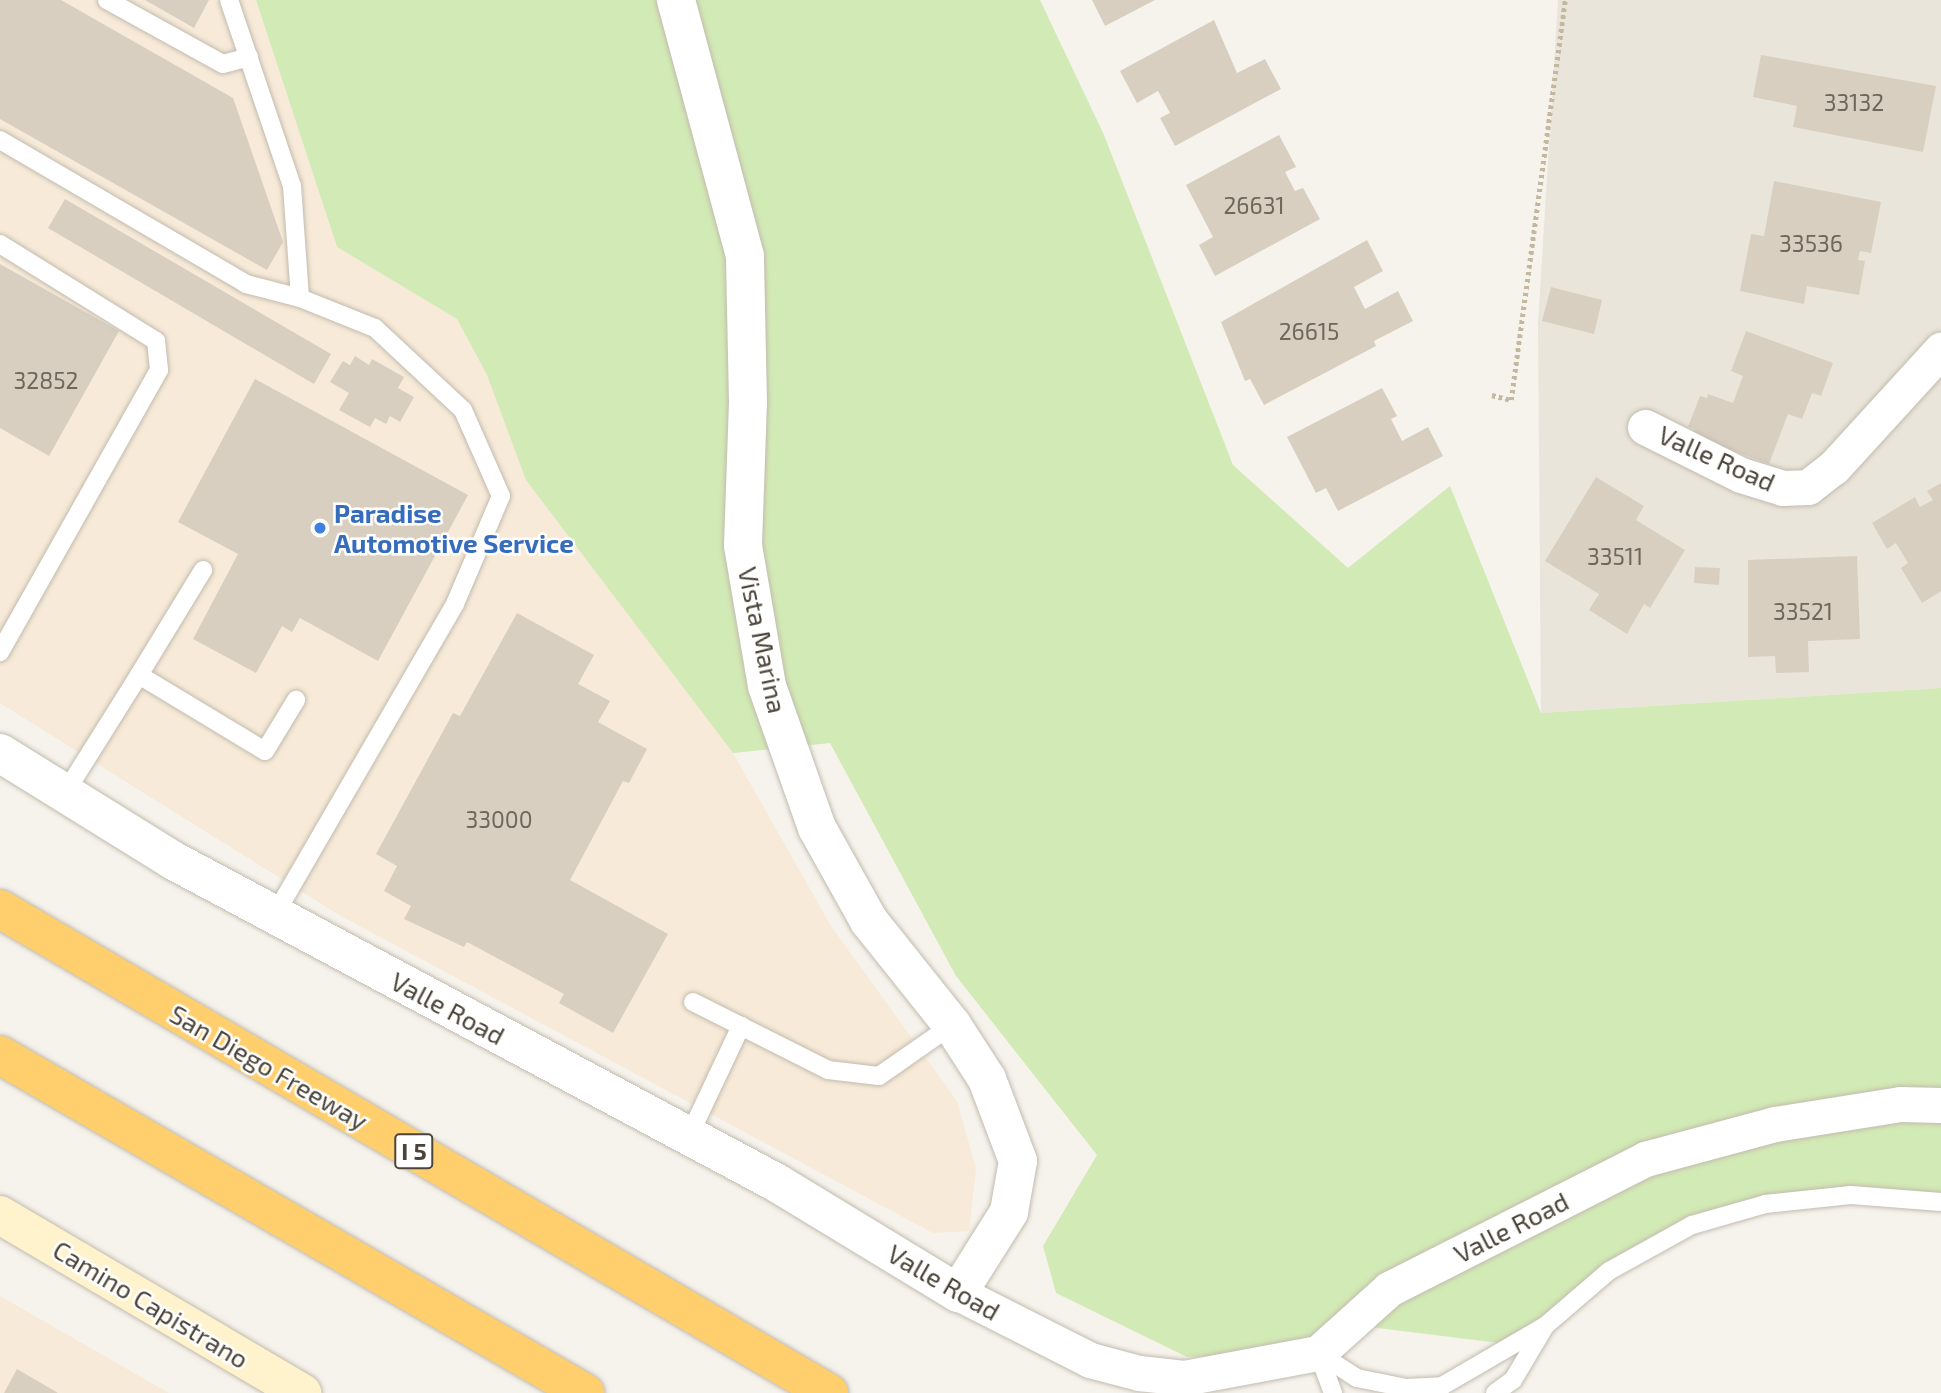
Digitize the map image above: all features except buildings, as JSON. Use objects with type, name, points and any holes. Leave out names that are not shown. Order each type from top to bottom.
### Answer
[{"type":"highway","name":"San Diego Freeway","points":[[0,909],[829,1393]]},
{"type":"highway","points":[[0,1055],[585,1393]]},
{"type":"main road","name":"Camino Capistrano","points":[[4,1226],[302,1393]]},
{"type":"street","name":"Vista Marina","points":[[676,0],[746,256],[748,403],[743,545],[767,686],[817,828],[869,921],[952,1025],[988,1079],[1018,1161],[1009,1212],[958,1293]]},
{"type":"street","name":"Valle Road","points":[[1645,427],[1741,475],[1783,488],[1808,487],[1834,467],[1941,350]]},
{"type":"street","name":"Valle Road","points":[[0,753],[274,916],[777,1183],[958,1293],[1090,1360],[1139,1373],[1184,1378],[1318,1353],[1389,1289],[1645,1159],[1775,1124],[1900,1104],[1941,1105]]},
{"type":"lane","points":[[107,0],[223,64],[249,57]]},
{"type":"lane","points":[[229,0],[292,186],[300,298]]},
{"type":"lane","points":[[0,140],[246,284],[300,298],[374,328],[463,410],[501,496],[455,604],[274,916]]},
{"type":"lane","points":[[0,244],[156,341],[159,370],[2,646]]},
{"type":"lane","points":[[65,793],[203,570]]},
{"type":"lane","points":[[139,675],[265,751],[296,700]]},
{"type":"lane","points":[[693,1002],[828,1070],[879,1076],[952,1025]]},
{"type":"lane","points":[[690,1136],[741,1026]]},
{"type":"lane","points":[[1318,1353],[1357,1378],[1406,1388],[1442,1386],[1545,1326],[1609,1271],[1692,1225],[1765,1204],[1851,1195],[1941,1202]]},
{"type":"lane","points":[[1496,1393],[1513,1380],[1545,1326]]},
{"type":"lane","points":[[1318,1353],[1333,1393]]},
{"type":"path","points":[[1492,395],[1511,400],[1565,0]]},
{"type":"shaded area","points":[[0,0],[256,0],[337,247],[457,319],[487,375],[733,753],[831,926],[957,1101],[976,1169],[969,1231],[933,1233],[339,915],[0,703]]},
{"type":"shaded area","points":[[1558,0],[1941,0],[1941,688],[1541,713],[1538,323]]},
{"type":"shaded area","points":[[0,1296],[169,1393],[0,1393]]},
{"type":"green space","points":[[256,0],[1040,0],[1104,135],[1233,465],[1348,568],[1450,486],[1541,713],[1941,688],[1941,1212],[1878,1193],[1718,1215],[1499,1343],[1370,1327],[1220,1356],[1187,1357],[1056,1293],[1043,1246],[1097,1155],[956,976],[830,743],[733,753],[526,480],[487,375],[457,319],[337,247]]},
{"type":"place","name":"Paradise Automotive Service","points":[[320,528]]}]
